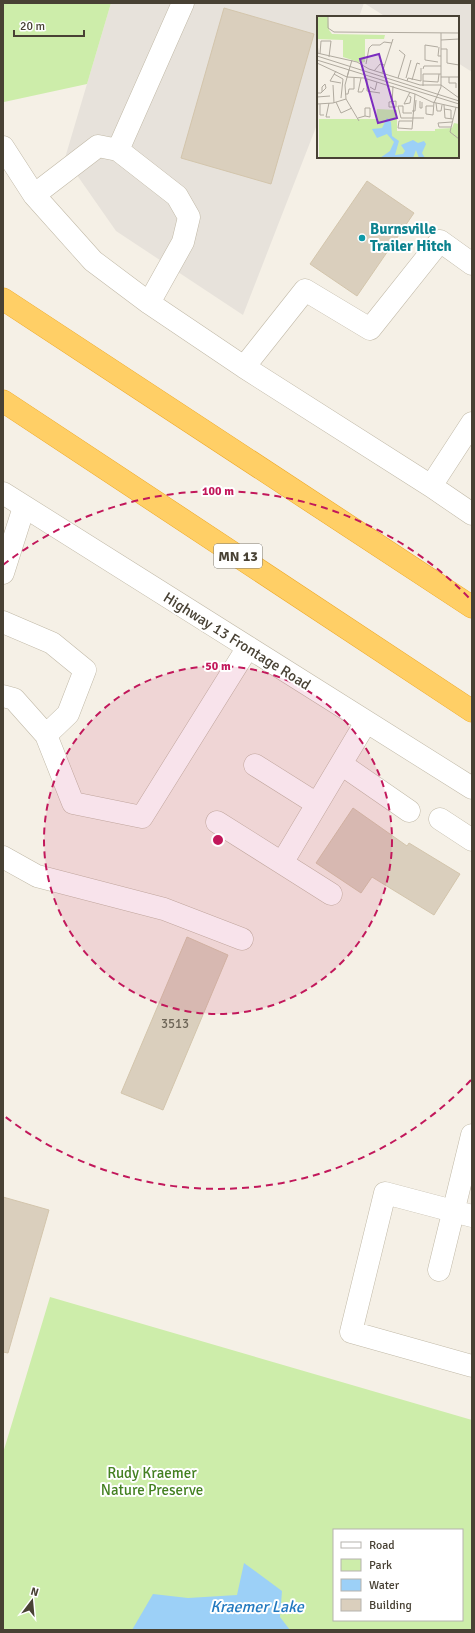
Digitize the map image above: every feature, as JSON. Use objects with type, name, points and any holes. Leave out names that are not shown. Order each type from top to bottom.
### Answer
[{"type":"highway","points":[[3,298],[472,607]]},
{"type":"highway","name":"MN 13","points":[[3,401],[472,711]]},
{"type":"street","points":[[118,150],[183,3]]},
{"type":"street","points":[[34,195],[98,146],[118,150],[177,196],[189,217],[183,242],[149,303]]},
{"type":"street","points":[[3,147],[34,195],[93,261],[149,303],[244,367],[431,486],[472,514]]},
{"type":"street","points":[[244,367],[305,290],[370,329],[440,241],[472,264]]},
{"type":"street","points":[[431,486],[472,423]]},
{"type":"street","name":"Highway 13 Frontage Road","points":[[3,494],[472,788]]},
{"type":"street","points":[[3,573],[24,507]]},
{"type":"street","points":[[3,622],[52,643],[85,670],[68,714],[46,735]]},
{"type":"street","points":[[3,696],[14,699],[46,735],[73,803],[142,817],[248,648]]},
{"type":"street","points":[[282,863],[366,722]]},
{"type":"street","points":[[255,764],[317,804]]},
{"type":"street","points":[[341,764],[409,811]]},
{"type":"street","points":[[440,819],[472,840]]},
{"type":"street","points":[[217,822],[331,894]]},
{"type":"street","points":[[3,857],[37,876],[164,909],[242,939]]},
{"type":"street","points":[[439,1270],[463,1214],[472,1135]]},
{"type":"street","points":[[463,1214],[385,1193],[351,1332],[472,1366]]},
{"type":"shaded area","points":[[111,3],[364,3],[359,16],[317,16],[317,125],[243,315],[116,231],[65,158]]},
{"type":"shaded area","points":[[364,3],[472,3],[472,72],[459,64],[459,16],[384,16]]},
{"type":"green space","points":[[3,3],[111,3],[87,84],[4,102]]},
{"type":"green space","name":"Rudy Kraemer Nature Preserve","points":[[50,1297],[472,1420],[472,1630],[3,1630],[3,1453]]},
{"type":"water","name":"Kraemer Lake","points":[[244,1563],[282,1591],[280,1617],[290,1630],[132,1630],[153,1594],[188,1598],[237,1595]]},
{"type":"building","points":[[224,8],[314,34],[271,184],[181,158]]},
{"type":"building","name":"Burnsville Trailer Hitch","points":[[367,181],[414,213],[357,296],[310,264]]},
{"type":"building","points":[[353,808],[407,846],[409,843],[460,874],[434,915],[372,877],[361,893],[316,863]]},
{"type":"building","points":[[187,937],[228,955],[163,1110],[121,1093]]},
{"type":"building","points":[[3,1197],[49,1210],[8,1353],[3,1352]]},
{"type":"place","name":"Burnsville Trailer Hitch","points":[[362,238]]}]
